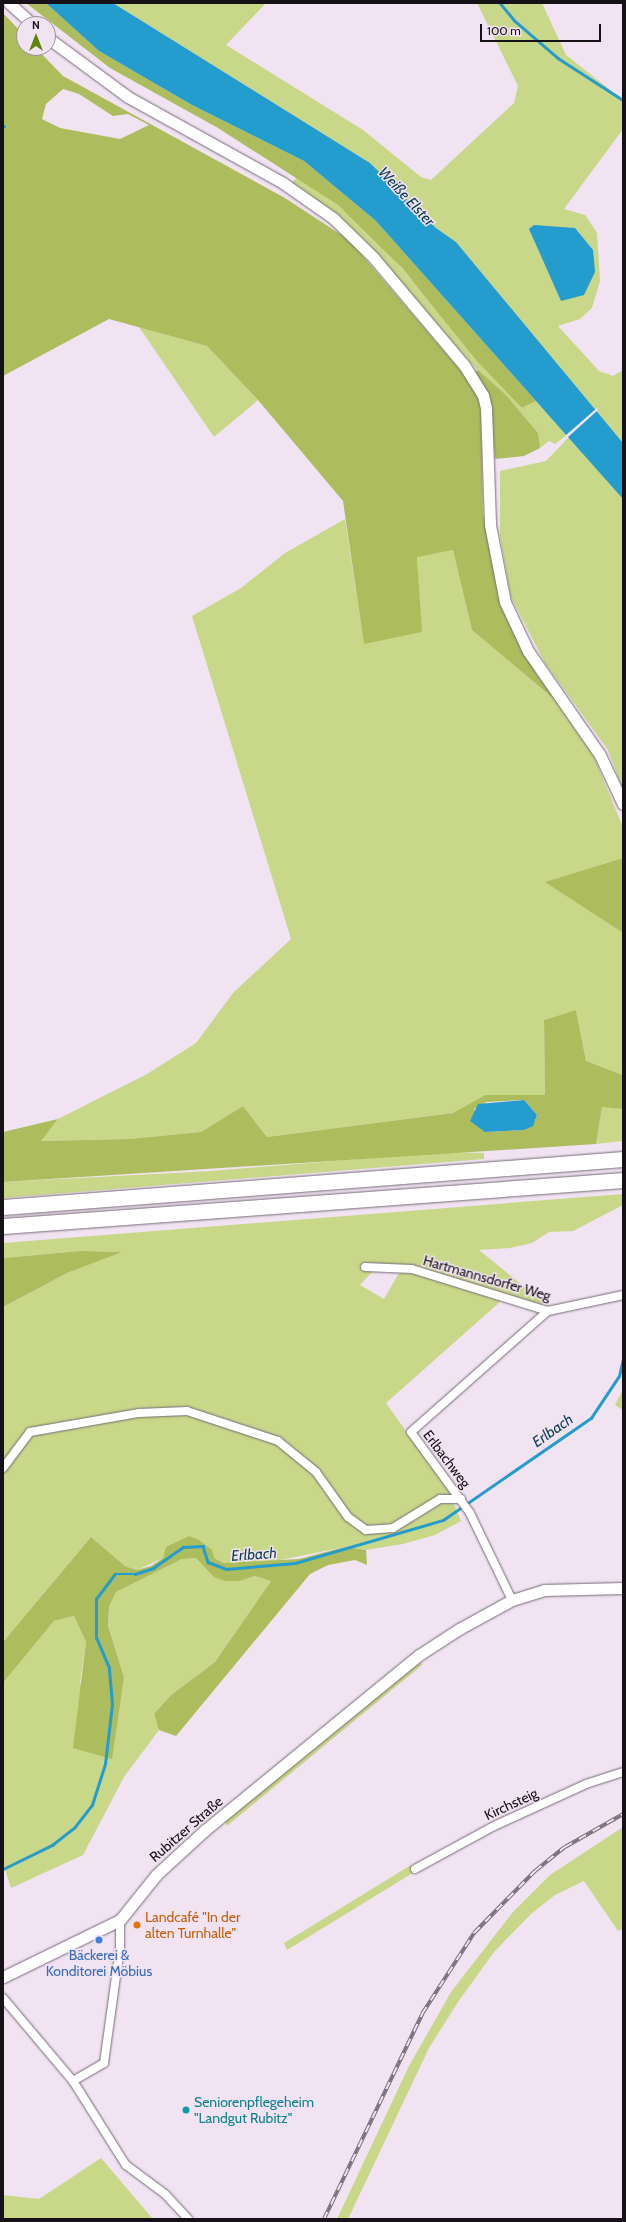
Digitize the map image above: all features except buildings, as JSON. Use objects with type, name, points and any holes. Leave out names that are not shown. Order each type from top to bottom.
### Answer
[{"type":"highway","points":[[3,1207],[623,1160]]},
{"type":"highway","points":[[3,1226],[491,1188],[623,1180]]},
{"type":"main road","points":[[9,3],[23,16]]},
{"type":"main road","points":[[56,44],[128,97],[283,183],[333,218],[373,257],[464,365],[483,395],[486,408],[490,524],[506,602],[528,651],[600,755],[623,804]]},
{"type":"main road","name":"Rubitzer Straße","points":[[120,1920],[156,1875],[205,1830],[420,1655],[512,1600],[544,1590],[577,1586],[623,1588]]},
{"type":"main road","points":[[3,1977],[120,1920]]},
{"type":"street","name":"Hartmannsdorfer Weg","points":[[365,1267],[412,1269],[548,1312],[623,1295]]},
{"type":"street","name":"Erlbachweg","points":[[512,1600],[470,1513],[411,1432],[548,1312]]},
{"type":"street","points":[[3,1468],[22,1440],[36,1430],[139,1413],[187,1412],[278,1441],[316,1472],[348,1517],[366,1530],[393,1528],[440,1500],[462,1501]]},
{"type":"street","name":"Kirchsteig","points":[[415,1869],[494,1826],[586,1784],[623,1772]]},
{"type":"street","points":[[73,2081],[104,2063],[120,1948],[120,1920]]},
{"type":"street","points":[[3,1998],[73,2081],[126,2165],[165,2194],[188,2219]]},
{"type":"green space","points":[[26,3],[46,3],[99,51],[192,105],[304,161],[376,221],[536,401],[522,408],[477,361],[402,268],[338,205],[218,128],[110,68],[56,26],[56,16],[43,16]]},
{"type":"green space","points":[[113,3],[266,3],[226,45],[363,130],[421,177],[431,180],[514,103],[518,86],[477,3],[542,3],[566,55],[623,100],[623,129],[564,209],[585,215],[597,233],[600,281],[592,308],[580,319],[558,326],[599,371],[613,376],[623,370],[623,443],[456,242],[436,228],[370,163]]},
{"type":"green space","points":[[3,13],[16,27],[16,56],[44,56],[63,76],[285,198],[349,240],[472,384],[481,407],[483,513],[499,598],[537,675],[560,704],[472,630],[453,550],[417,557],[422,632],[364,644],[343,501],[258,400],[207,346],[109,319],[3,376]],"holes":[[[63,89],[79,94],[113,116],[128,114],[149,125],[120,139],[60,128],[42,119],[46,104]]]},
{"type":"green space","points":[[297,177],[338,205],[377,240],[522,408],[536,401],[567,435],[555,444],[549,441],[540,448],[536,440],[538,433],[507,396],[489,384],[364,239],[291,184]]},
{"type":"green space","points":[[139,327],[207,346],[258,400],[214,437]]},
{"type":"green space","points":[[478,370],[507,396],[538,433],[540,448],[524,456],[495,459],[490,397],[475,372]]},
{"type":"green space","points":[[569,437],[623,499],[623,790],[608,750],[545,663],[511,597],[500,536],[500,471],[546,461]]},
{"type":"green space","points":[[345,519],[364,643],[421,632],[417,556],[453,550],[472,630],[560,704],[592,752],[622,825],[623,858],[546,882],[623,933],[623,1075],[586,1061],[576,1010],[544,1020],[545,1095],[485,1095],[453,1113],[267,1137],[243,1106],[201,1132],[129,1139],[40,1141],[58,1119],[147,1074],[196,1043],[233,993],[291,939],[192,616],[241,588],[285,553]]},
{"type":"green space","points":[[623,858],[623,933],[545,882]]},
{"type":"green space","points":[[576,1010],[586,1061],[623,1075],[623,1109],[602,1107],[596,1144],[3,1182],[3,1132],[58,1119],[41,1141],[129,1139],[201,1132],[243,1106],[267,1137],[453,1113],[485,1095],[545,1095],[544,1020]],"holes":[[[524,1100],[537,1115],[535,1121],[524,1130],[485,1132],[474,1109],[487,1102]]]},
{"type":"green space","points":[[602,1106],[623,1109],[623,1141],[596,1144]]},
{"type":"green space","points":[[445,1152],[484,1153],[484,1159],[3,1198],[3,1182],[211,1171]]},
{"type":"green space","points":[[623,1194],[623,1205],[573,1231],[549,1232],[532,1243],[510,1248],[479,1250],[548,1306],[412,1267],[373,1271],[360,1285],[384,1299],[399,1273],[411,1273],[501,1301],[386,1403],[448,1490],[461,1521],[435,1535],[403,1544],[366,1550],[345,1547],[260,1564],[224,1563],[214,1558],[163,1558],[137,1570],[125,1566],[91,1537],[3,1642],[3,1307],[67,1273],[121,1252],[80,1251],[3,1258],[3,1243]]},
{"type":"green space","points":[[80,1251],[122,1252],[67,1273],[3,1307],[3,1258]]},
{"type":"green space","points":[[623,1389],[623,1410],[615,1405]]},
{"type":"green space","points":[[189,1536],[199,1540],[212,1550],[214,1558],[224,1563],[299,1559],[345,1547],[366,1550],[367,1565],[355,1560],[328,1565],[310,1574],[176,1736],[159,1730],[154,1714],[171,1695],[215,1662],[271,1581],[255,1576],[240,1581],[225,1581],[214,1577],[196,1558],[182,1559],[116,1592],[109,1607],[108,1626],[124,1677],[112,1759],[73,1748],[86,1642],[74,1616],[54,1621],[3,1683],[3,1642],[91,1537],[125,1566],[137,1570],[151,1566],[163,1558],[166,1547]]},
{"type":"green space","points":[[196,1558],[240,1581],[255,1576],[271,1581],[215,1662],[171,1695],[154,1714],[159,1730],[124,1777],[83,1855],[11,1888],[3,1864],[3,1683],[54,1621],[74,1616],[86,1642],[80,1683],[120,1701],[124,1677],[108,1626],[109,1607],[116,1592],[182,1559]]},
{"type":"green space","points":[[415,1652],[422,1665],[227,1826],[221,1811]]},
{"type":"green space","points":[[623,1827],[623,1929],[618,1931],[584,1881],[555,1895],[531,1914],[494,1952],[458,2002],[429,2048],[348,2219],[337,2219],[409,2066],[451,1992],[513,1912],[550,1875]]},
{"type":"green space","points":[[411,1865],[416,1871],[287,1950],[284,1943]]},
{"type":"green space","points":[[101,2158],[153,2219],[3,2219],[3,2195],[39,2199]]},
{"type":"water","points":[[46,3],[113,3],[370,163],[436,228],[456,242],[623,443],[623,499],[376,221],[304,161],[192,105],[99,51]]},
{"type":"water","points":[[534,225],[575,228],[593,250],[595,272],[584,295],[561,301],[529,229]]},
{"type":"water","points":[[524,1100],[537,1115],[533,1126],[524,1130],[485,1132],[470,1121],[478,1104]]},
{"type":"pier","points":[[597,408],[598,410],[567,438],[565,436]]},
{"type":"waterway","points":[[500,3],[515,21],[558,58],[623,100]]},
{"type":"waterway","name":"Erlbach","points":[[3,1869],[52,1845],[74,1828],[92,1805],[105,1764],[112,1704],[109,1668],[96,1638],[96,1599],[115,1574],[135,1574],[153,1568],[183,1547],[203,1546],[208,1562],[226,1569],[295,1563],[443,1520],[591,1418],[619,1376],[623,1359]]},
{"type":"railway","points":[[324,2219],[422,2014],[474,1933],[535,1871],[565,1847],[623,1814]]},
{"type":"place","name":"Landcafé \"In der alten Turnhalle\"","points":[[137,1925]]},
{"type":"place","name":"Bäckerei & Konditorei Möbius","points":[[99,1940]]},
{"type":"place","name":"Seniorenpflegeheim \"Landgut Rubitz\"","points":[[186,2110]]},
{"type":"water label","name":"Weiße Elster","points":[[406,197]]}]
